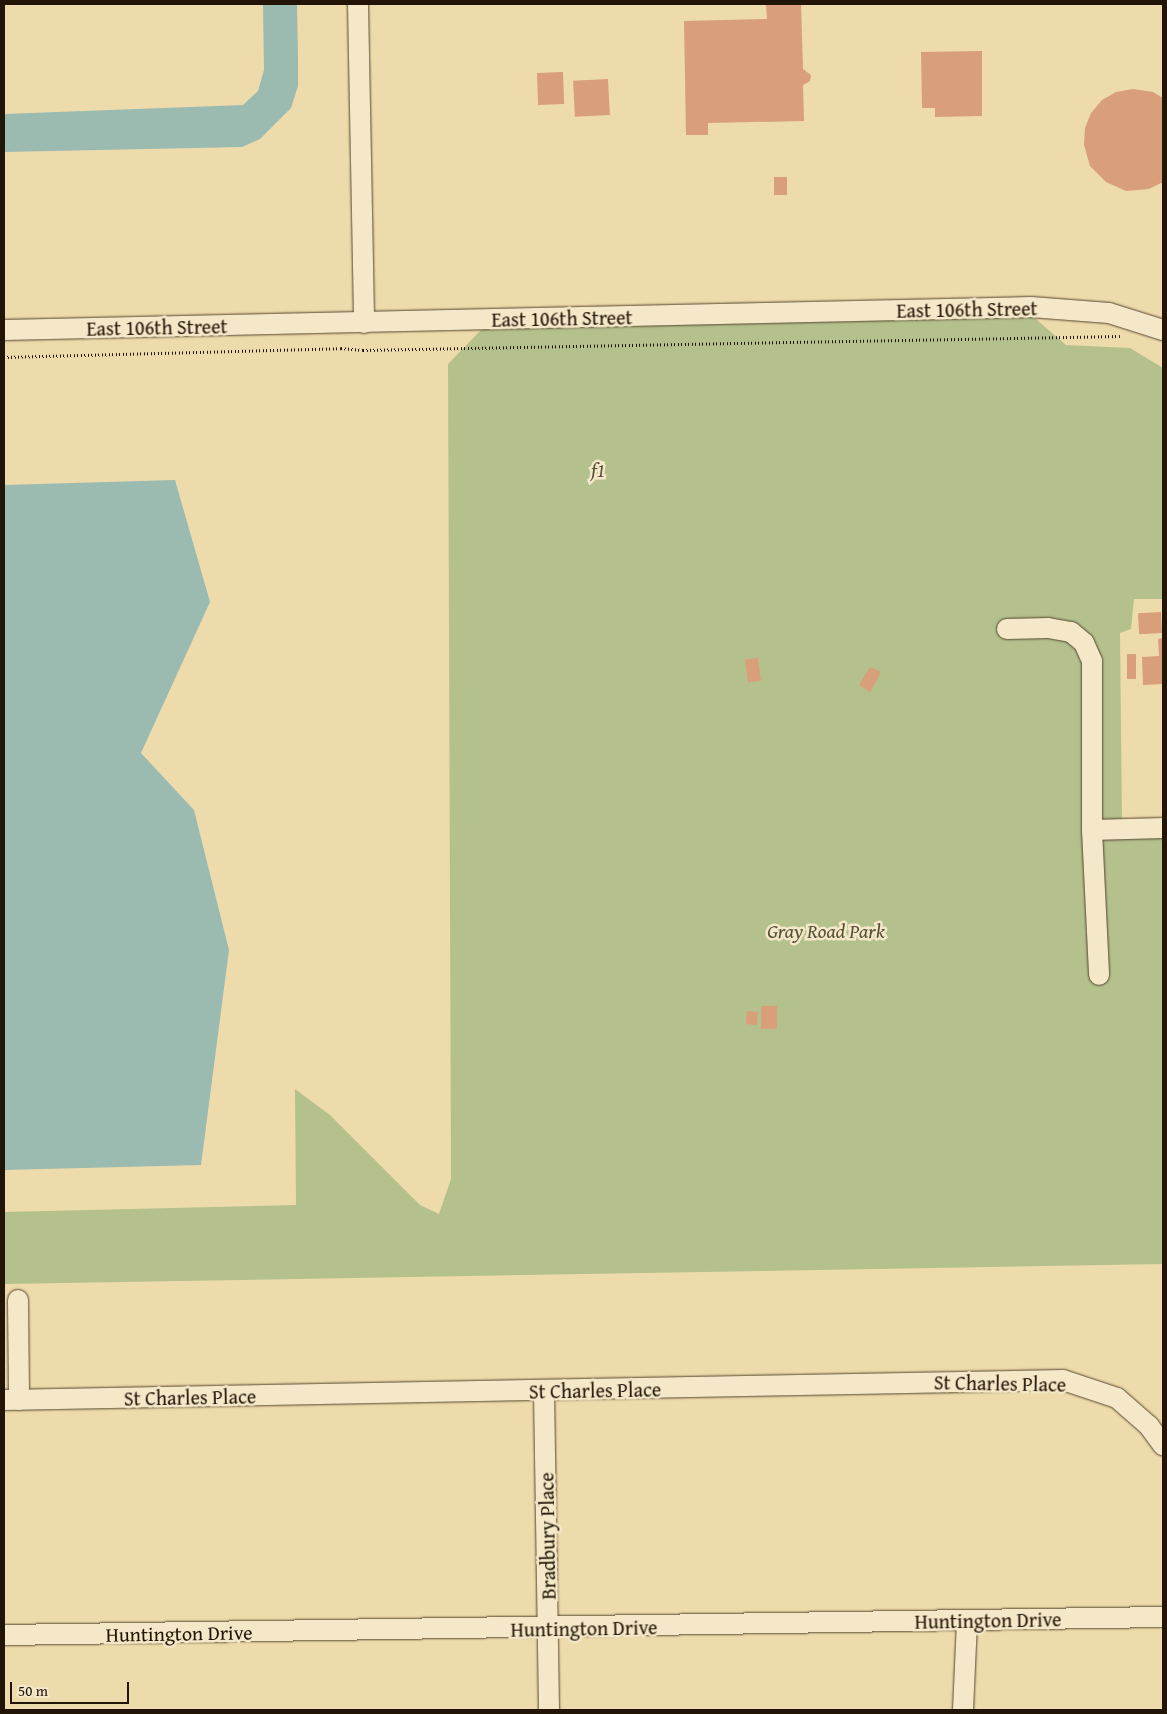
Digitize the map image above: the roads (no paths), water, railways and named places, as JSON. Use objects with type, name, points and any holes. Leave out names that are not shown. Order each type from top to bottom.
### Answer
[{"type":"street","points":[[358,4],[364,323]]},
{"type":"street","name":"East 106th Street","points":[[4,330],[1031,307],[1163,317]]},
{"type":"street","name":"East 106th Street","points":[[1120,315],[1163,330]]},
{"type":"street","points":[[1008,628],[1048,628],[1071,632],[1084,643],[1092,661],[1092,830],[1099,975]]},
{"type":"street","points":[[1092,830],[1163,828]]},
{"type":"street","points":[[11,1400],[18,1300]]},
{"type":"street","name":"St Charles Place","points":[[11,1400],[1063,1380],[1117,1398],[1149,1426],[1163,1445]]},
{"type":"street","name":"Bradbury Place","points":[[544,1391],[549,1710]]},
{"type":"street","name":"Huntington Drive","points":[[4,1635],[548,1629],[1163,1617]]},
{"type":"street","points":[[963,1710],[966,1620]]},
{"type":"water","points":[[263,4],[297,4],[298,86],[291,108],[260,139],[242,147],[4,152],[4,114],[243,105],[258,91],[264,70]]},
{"type":"water","points":[[175,480],[210,602],[141,753],[194,810],[229,950],[201,1165],[4,1170],[4,485]]},
{"type":"park label","name":"f1","points":[[598,469]]},
{"type":"park label","name":"Gray Road Park","points":[[826,930]]}]
